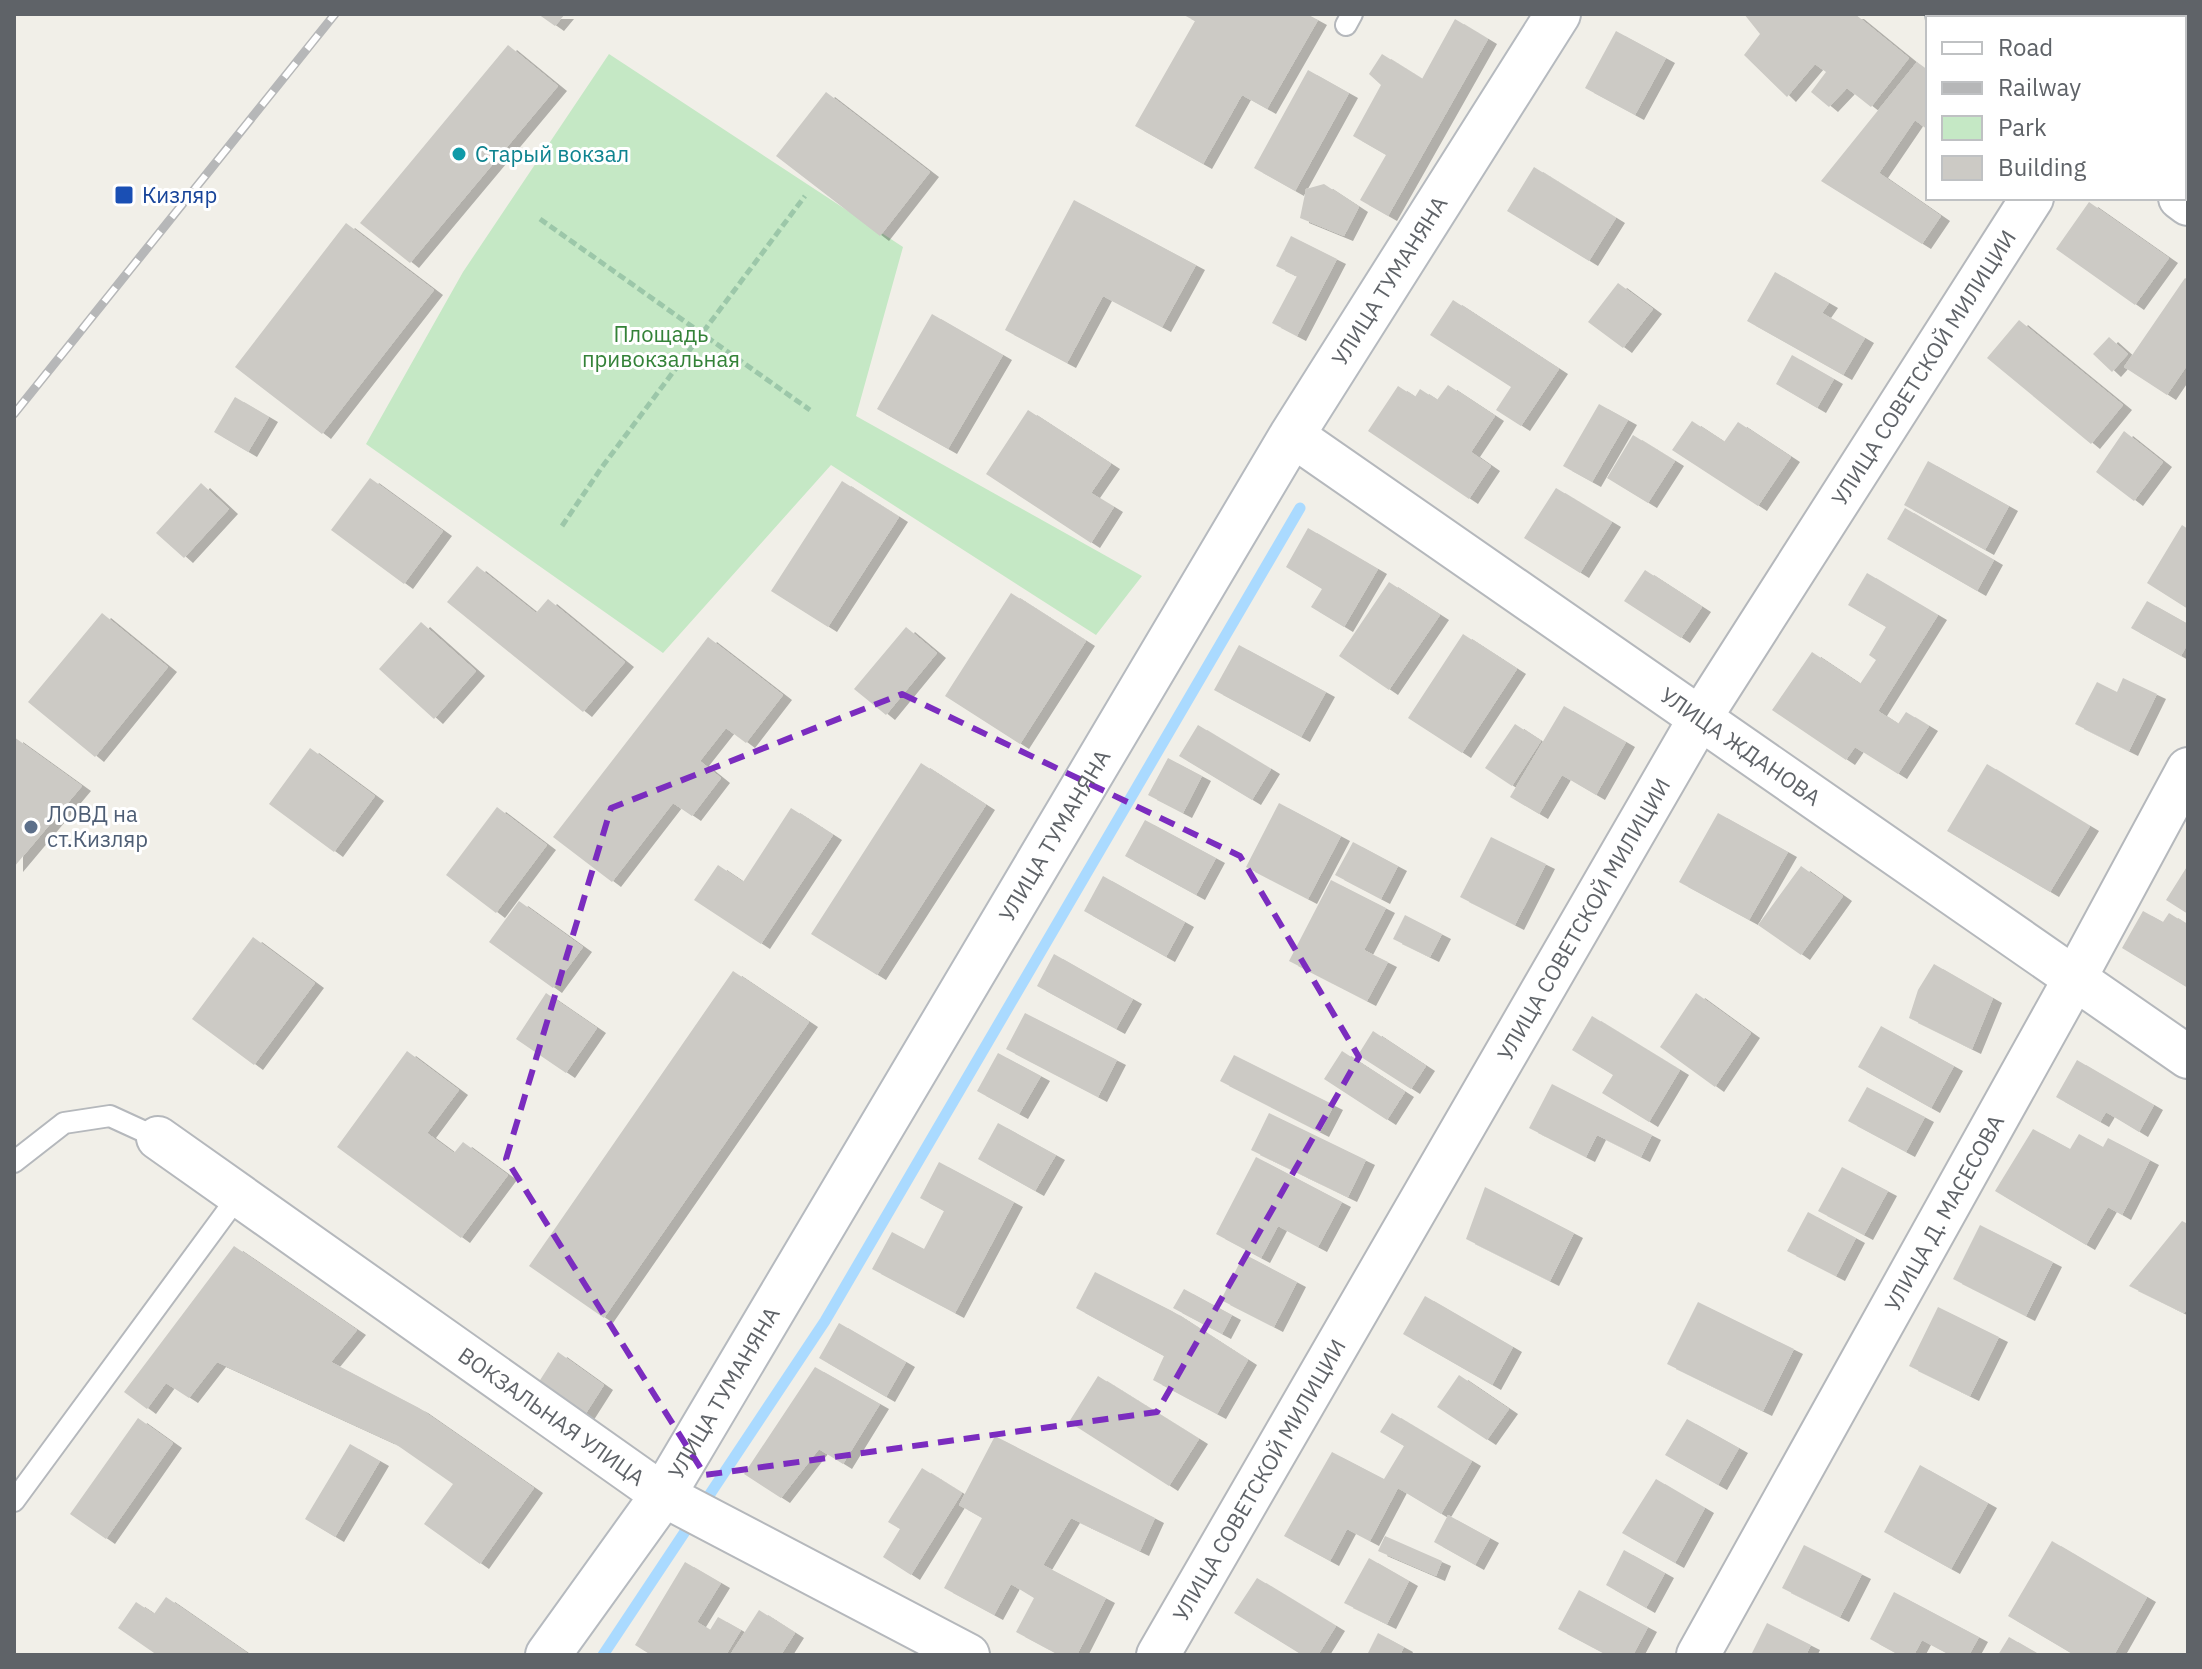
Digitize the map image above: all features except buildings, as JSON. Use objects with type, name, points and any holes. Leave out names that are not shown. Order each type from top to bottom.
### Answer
[{"type":"street","name":"УЛИЦА ТУМАНЯНА","points":[[548,1655],[663,1495],[1292,435],[1558,14]]},
{"type":"street","name":"УЛИЦА СОВЕТСКОЙ МИЛИЦИИ","points":[[1158,1655],[1700,718],[2031,200]]},
{"type":"street","name":"УЛИЦА ЖДАНОВА","points":[[1292,435],[2188,1057]]},
{"type":"street","name":"УЛИЦА Д. МАСЕСОВА","points":[[1698,1655],[2188,769]]},
{"type":"street","name":"ВОКЗАЛЬНАЯ УЛИЦА","points":[[158,1138],[663,1495],[968,1655]]},
{"type":"lane","points":[[14,1162],[64,1123],[110,1116],[158,1138]]},
{"type":"lane","points":[[14,1501],[239,1195]]},
{"type":"path","points":[[562,526],[602,467],[805,196]]},
{"type":"path","points":[[540,219],[810,410]]},
{"type":"highlighted area","points":[[902,694],[1240,856],[1359,1057],[1157,1412],[705,1475],[506,1159],[611,808]]},
{"type":"green space","name":"Площадь привокзальная","points":[[609,54],[903,247],[856,416],[1142,576],[1096,635],[831,465],[663,653],[366,444],[463,272]]},
{"type":"waterway","points":[[603,1655],[825,1321],[1300,508]]},
{"type":"railway","points":[[14,414],[335,14]]},
{"type":"place","name":"Старый вокзал","points":[[459,154]]},
{"type":"place","name":"Кизляр","points":[[124,195]]},
{"type":"place","name":"ЛОВД на ст.Кизляр","points":[[31,827]]}]
